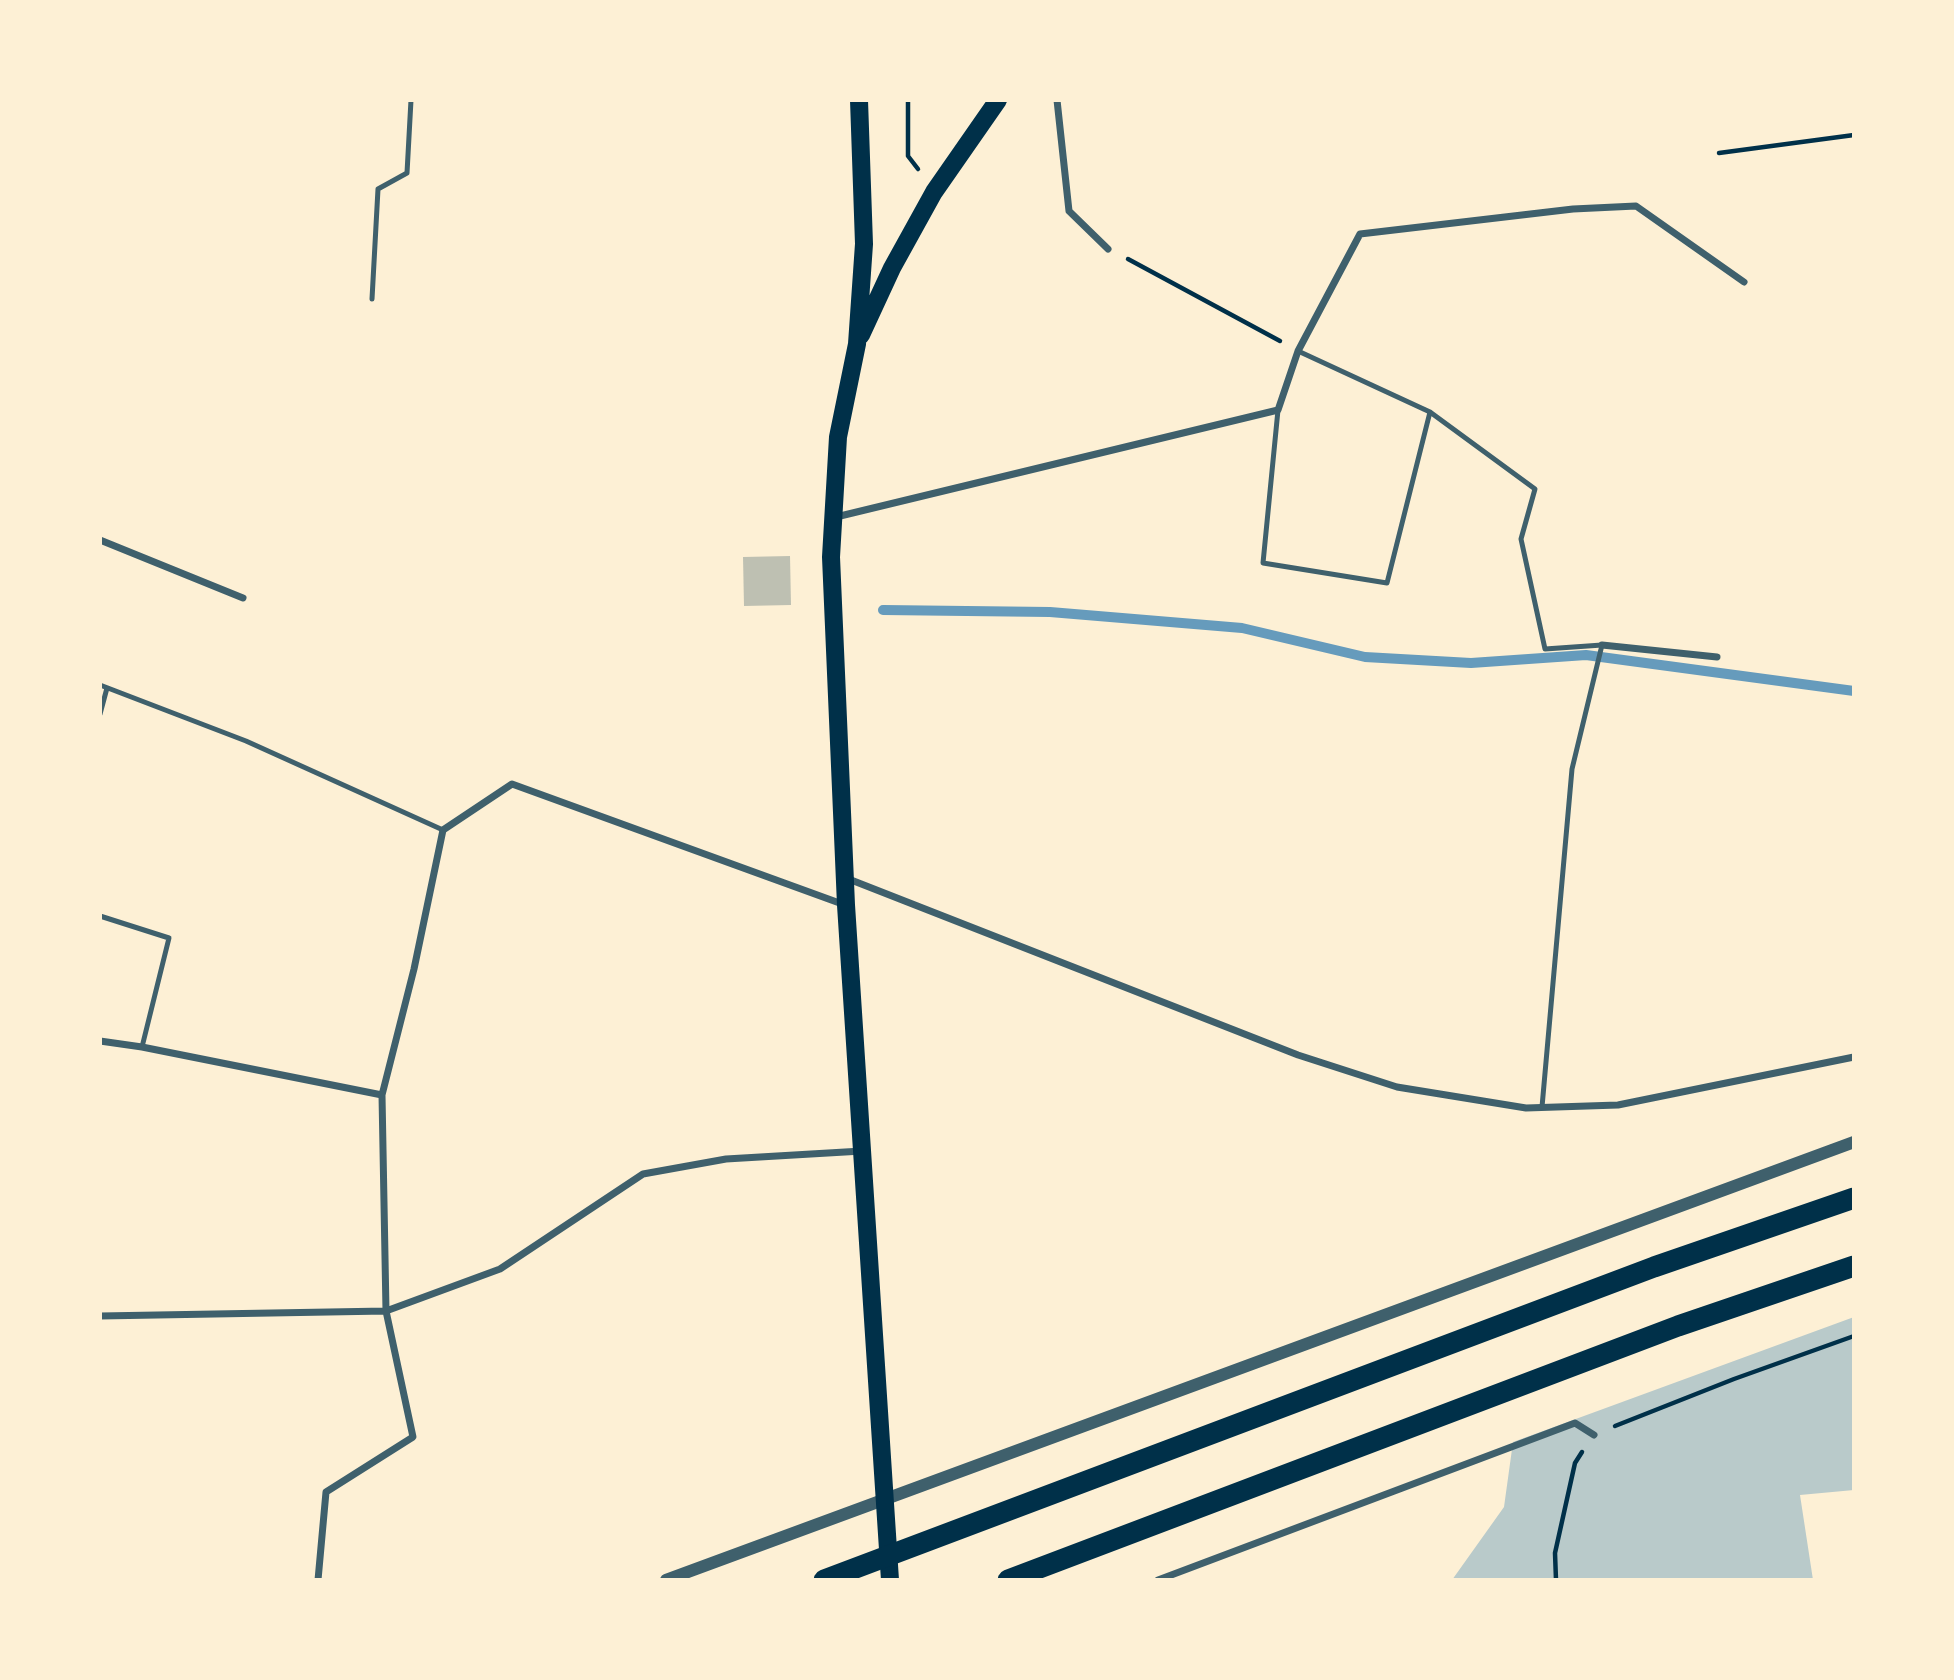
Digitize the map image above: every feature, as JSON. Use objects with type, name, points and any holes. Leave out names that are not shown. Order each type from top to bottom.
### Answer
[{"type":"highway","points":[[824,1580],[1654,1267],[1854,1198]]},
{"type":"highway","points":[[1008,1580],[1678,1326],[1854,1266]]},
{"type":"main road","points":[[859,100],[864,244],[857,344],[838,437],[831,518],[831,557],[846,905],[890,1580]]},
{"type":"main road","points":[[857,344],[892,268],[934,192],[998,100]]},
{"type":"street","points":[[1057,100],[1069,211],[1108,249]]},
{"type":"street","points":[[831,518],[1278,410],[1298,351],[1360,234],[1573,209],[1636,206],[1744,282]]},
{"type":"street","points":[[100,540],[243,598]]},
{"type":"street","points":[[1602,645],[1717,657]]},
{"type":"street","points":[[318,1580],[326,1492],[413,1437],[386,1311],[382,1095],[414,970],[443,830],[512,784],[846,905]]},
{"type":"street","points":[[845,877],[1297,1055],[1397,1087],[1526,1108],[1618,1105],[1854,1058]]},
{"type":"street","points":[[100,1041],[382,1095]]},
{"type":"street","points":[[666,1580],[1854,1142]]},
{"type":"street","points":[[100,1316],[386,1311],[500,1269],[643,1174],[726,1159],[863,1151]]},
{"type":"street","points":[[1158,1580],[1575,1423],[1594,1435]]},
{"type":"lane","points":[[372,299],[379,189],[407,173],[411,100]]},
{"type":"lane","points":[[1298,351],[1430,412],[1535,489],[1521,540],[1545,649],[1602,645],[1572,769],[1542,1107]]},
{"type":"lane","points":[[1278,410],[1263,563],[1387,583],[1430,412]]},
{"type":"lane","points":[[100,685],[246,741],[443,830]]},
{"type":"lane","points":[[100,715],[107,688]]},
{"type":"lane","points":[[100,916],[169,938],[142,1047]]},
{"type":"path","points":[[908,100],[908,156],[934,192]]},
{"type":"path","points":[[1719,153],[1854,135]]},
{"type":"path","points":[[1108,249],[1298,351]]},
{"type":"path","points":[[1556,1580],[1555,1553],[1575,1462],[1594,1435],[1734,1379],[1854,1336]]},
{"type":"shaded area","points":[[1854,1317],[1854,1490],[1800,1495],[1813,1580],[1452,1580],[1504,1507],[1513,1442]]},
{"type":"building","points":[[790,556],[791,605],[744,606],[743,557]]},
{"type":"waterway","points":[[883,610],[1050,612],[1242,628],[1365,657],[1471,663],[1586,655],[1854,691]]}]
